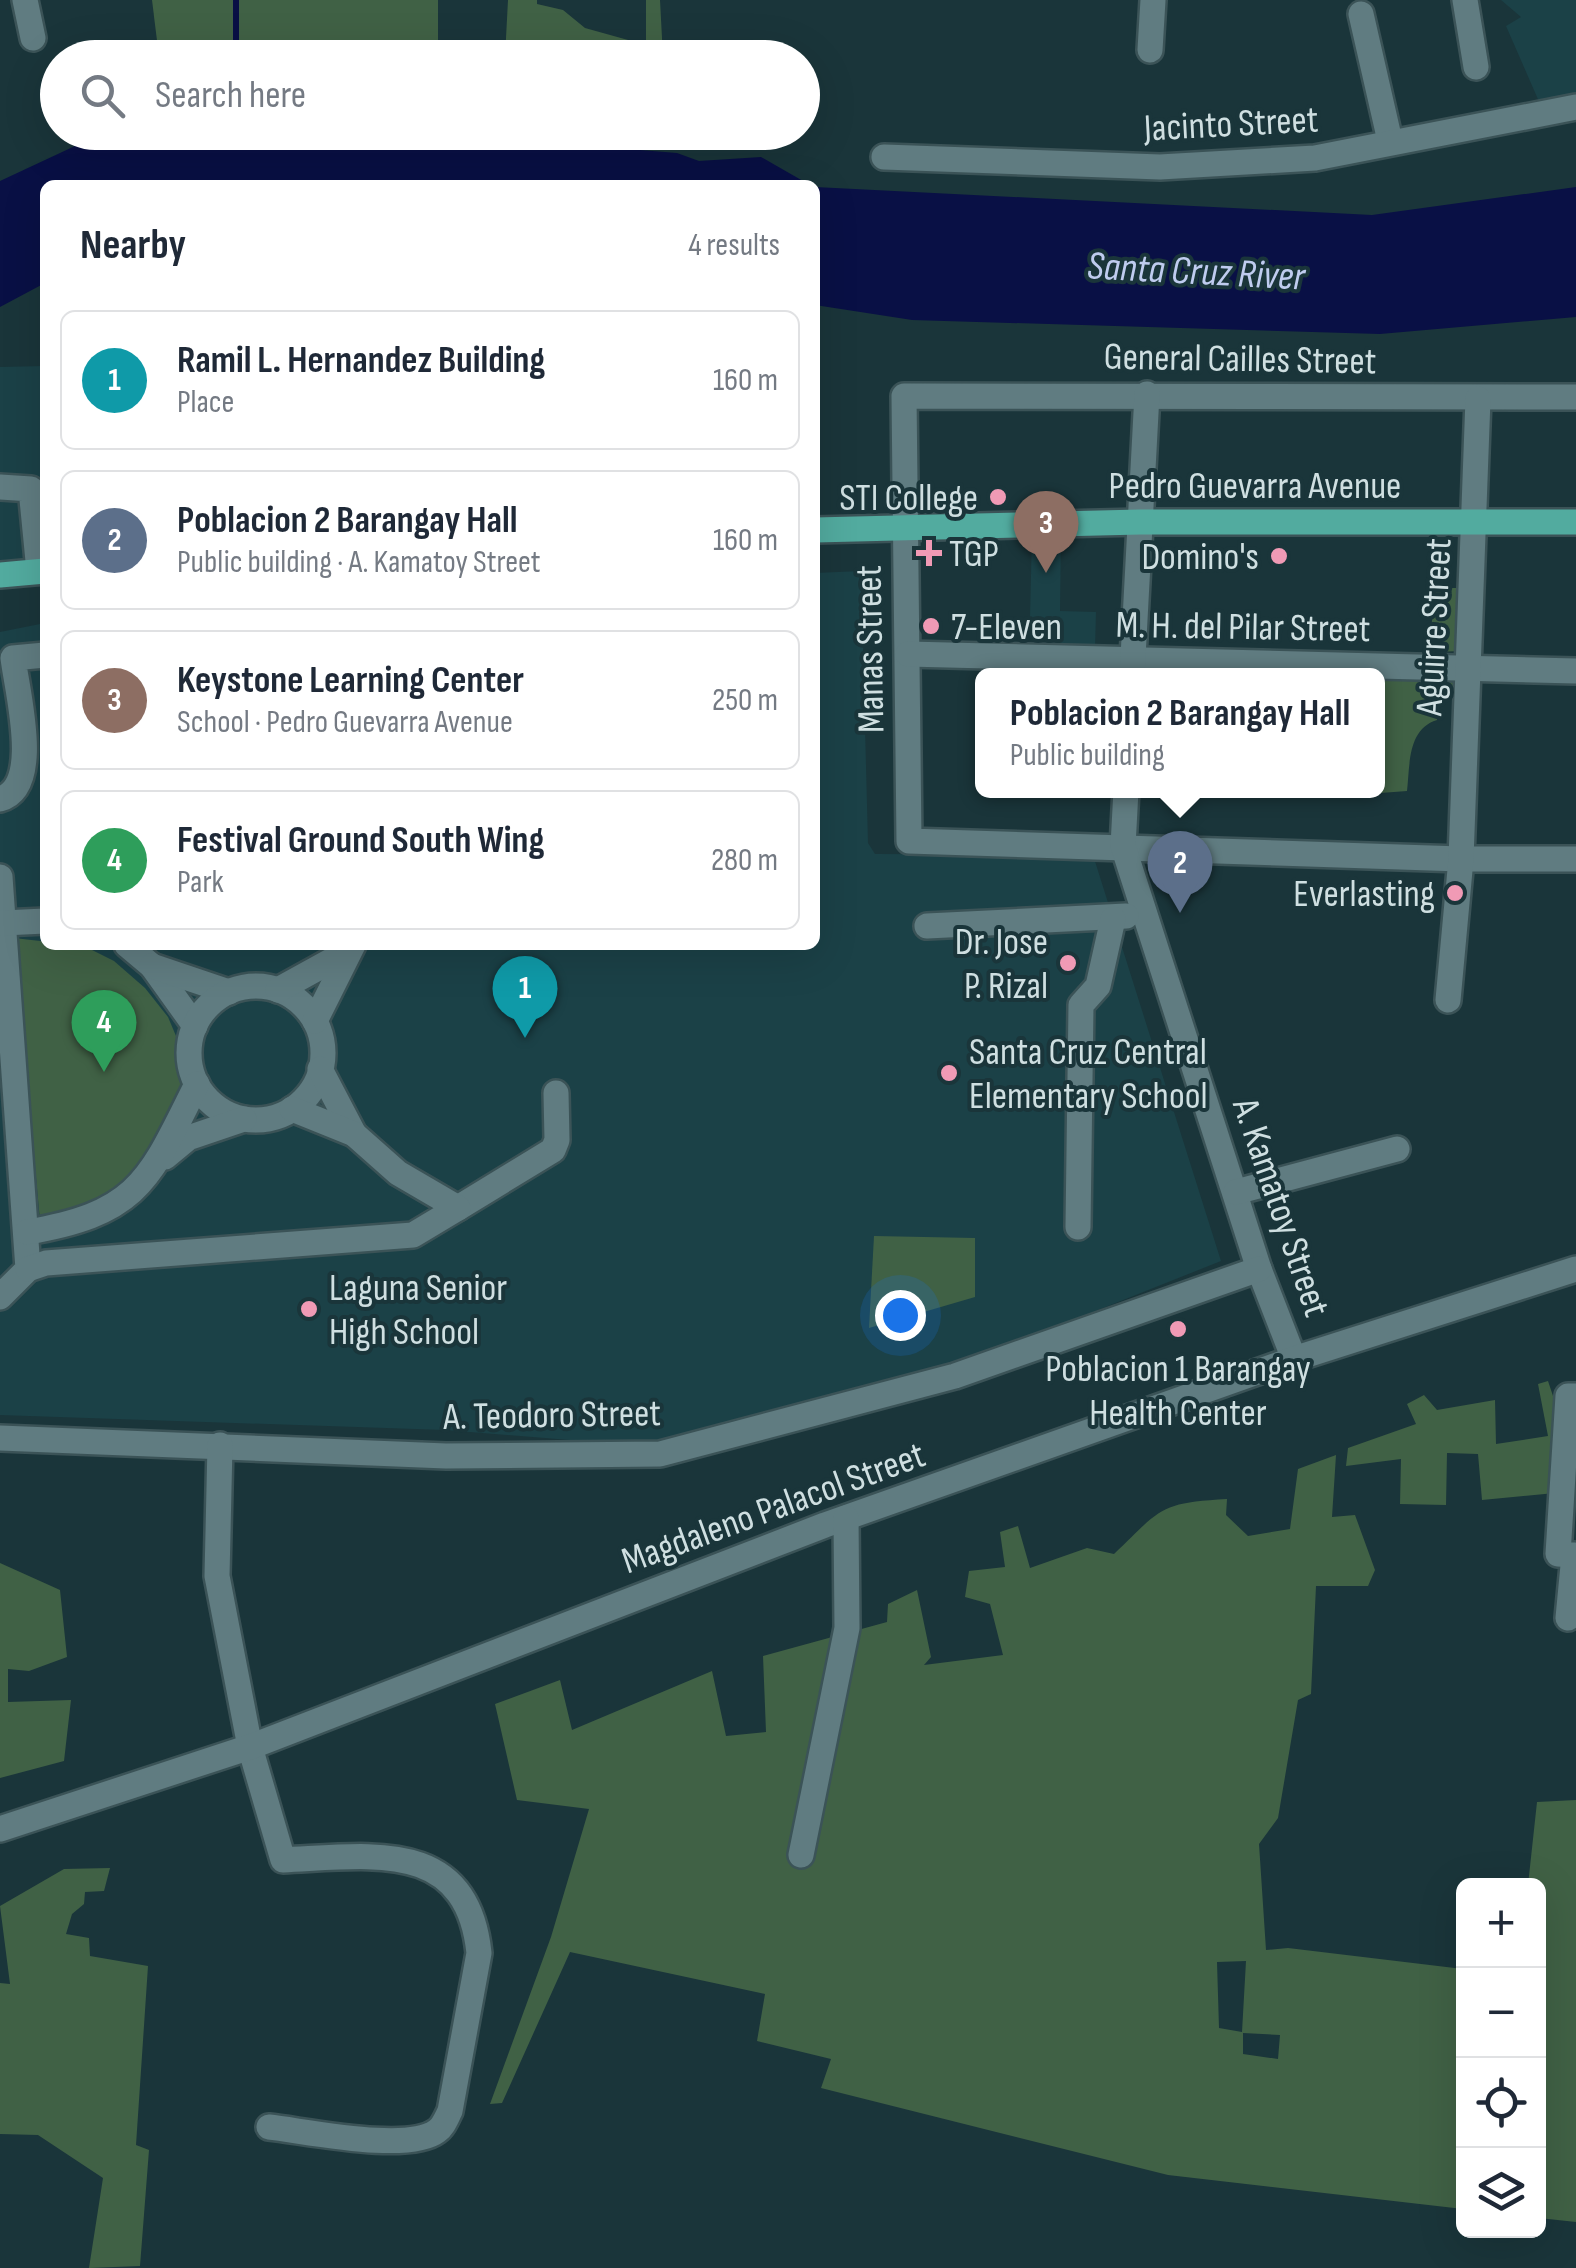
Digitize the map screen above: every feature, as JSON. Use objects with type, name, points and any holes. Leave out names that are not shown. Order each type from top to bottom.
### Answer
[{"type":"main road","name":"Pedro Guevarra Avenue","points":[[820,530],[1140,522],[1576,522]]},
{"type":"main road","points":[[0,574],[40,571]]},
{"type":"street","points":[[25,0],[33,38]]},
{"type":"street","points":[[1150,50],[1153,0]]},
{"type":"street","points":[[1466,0],[1476,67]]},
{"type":"street","points":[[1361,14],[1390,141]]},
{"type":"street","name":"Jacinto Street","points":[[884,157],[1160,167],[1339,155],[1390,141],[1576,107]]},
{"type":"street","points":[[1133,668],[1148,394]]},
{"type":"street","name":"General Cailles Street","points":[[904,396],[1576,397]]},
{"type":"street","name":"Manas Street","points":[[904,396],[909,842],[1123,846]]},
{"type":"street","name":"Aguirre Street","points":[[1448,1000],[1462,860],[1478,398]]},
{"type":"street","points":[[0,487],[31,489],[40,556]]},
{"type":"street","name":"M. H. del Pilar Street","points":[[908,654],[1133,668]]},
{"type":"street","points":[[0,799],[21,782],[33,718],[8,689],[13,658],[40,655]]},
{"type":"street","name":"M. H. del Pilar Street","points":[[1385,669],[1576,671]]},
{"type":"street","name":"A. Kamatoy Street","points":[[1126,798],[1123,846],[1259,1269],[1294,1359]]},
{"type":"street","points":[[1123,846],[1462,860],[1576,859]]},
{"type":"street","points":[[0,876],[28,1269]]},
{"type":"street","points":[[927,926],[1113,919],[1143,908]]},
{"type":"street","points":[[1078,1226],[1081,1004],[1098,986],[1113,919]]},
{"type":"street","points":[[3,922],[40,921]]},
{"type":"street","points":[[132,950],[152,966],[196,1026]]},
{"type":"street","points":[[278,990],[347,950]]},
{"type":"street","points":[[314,1021],[349,950]]},
{"type":"street","points":[[152,966],[229,992]]},
{"type":"street","points":[[157,1163],[188,1138],[244,1119],[269,1119],[292,1109],[310,1092],[320,1070],[322,1045],[314,1021],[299,1002],[278,990],[254,986],[229,992],[209,1006],[196,1026],[190,1049],[197,1084],[212,1103],[244,1119]]},
{"type":"street","points":[[320,1070],[354,1134]]},
{"type":"street","points":[[27,1232],[74,1224],[111,1209],[138,1189],[157,1163],[197,1084]]},
{"type":"street","points":[[0,1297],[28,1269],[46,1262],[414,1235],[553,1150],[557,1140],[556,1093]]},
{"type":"street","points":[[292,1109],[354,1134],[398,1173],[458,1208]]},
{"type":"street","points":[[1236,1192],[1397,1149]]},
{"type":"street","name":"A. Teodoro Street","points":[[0,1438],[446,1456],[660,1454],[955,1376],[1259,1269]]},
{"type":"street","name":"Magdaleno Palacol Street","points":[[0,1830],[250,1747],[846,1518],[1294,1359],[1576,1269]]},
{"type":"street","points":[[1568,1618],[1574,1555],[1558,1554],[1572,1396]]},
{"type":"street","points":[[220,1444],[217,1576],[250,1747],[283,1860],[368,1858],[415,1863],[441,1872],[461,1890],[476,1926],[479,1953],[450,2112],[440,2130],[424,2138],[399,2141],[269,2126]]},
{"type":"street","points":[[801,1855],[848,1628],[846,1518]]},
{"type":"shaded area","points":[[1501,0],[1576,0],[1576,107],[1544,113],[1506,26],[1521,17]]},
{"type":"shaded area","points":[[40,366],[40,561],[0,565],[0,367]]},
{"type":"shaded area","points":[[1032,533],[1061,534],[1060,611],[1096,612],[1095,649],[1059,648],[1059,619],[1030,618]]},
{"type":"shaded area","points":[[861,571],[868,843],[875,854],[1093,855],[1221,1261],[985,1355],[779,1418],[631,1445],[445,1430],[0,1415],[0,632],[40,624],[40,950],[820,950],[820,573]]},
{"type":"green space","points":[[152,0],[438,0],[438,40],[157,40]]},
{"type":"green space","points":[[508,0],[537,0],[537,4],[563,10],[585,28],[628,40],[506,40]]},
{"type":"green space","points":[[646,0],[660,0],[662,40],[646,40]]},
{"type":"green space","points":[[1434,588],[1464,588],[1465,651],[1430,652]]},
{"type":"green space","points":[[1385,676],[1460,677],[1460,698],[1440,700],[1437,720],[1420,731],[1415,740],[1407,791],[1385,793]]},
{"type":"green space","points":[[14,938],[40,941],[40,950],[92,950],[114,961],[145,988],[168,1017],[184,1055],[181,1088],[140,1171],[88,1206],[40,1221]]},
{"type":"green space","points":[[874,1236],[975,1238],[975,1297],[869,1328]]},
{"type":"green space","points":[[1548,1381],[1559,1414],[1555,1493],[1482,1500],[1478,1454],[1447,1453],[1446,1505],[1400,1504],[1401,1459],[1346,1466],[1348,1448],[1416,1424],[1407,1404],[1424,1395],[1437,1410],[1495,1400],[1496,1444],[1548,1436],[1538,1384]]},
{"type":"green space","points":[[1336,1455],[1332,1517],[1355,1515],[1375,1570],[1368,1586],[1316,1586],[1311,1694],[1298,1700],[1278,1818],[1259,1844],[1266,1950],[1288,1948],[1456,1968],[1456,2208],[1168,2175],[821,2088],[831,2059],[757,2041],[765,1994],[570,1952],[502,2103],[490,2104],[551,1937],[589,1809],[517,1800],[495,1704],[560,1680],[572,1730],[712,1671],[726,1736],[766,1732],[763,1656],[887,1622],[888,1604],[917,1590],[931,1657],[924,1665],[1003,1655],[990,1604],[965,1597],[969,1571],[1005,1567],[1000,1532],[1018,1526],[1030,1568],[1087,1548],[1114,1554],[1153,1517],[1187,1503],[1227,1499],[1226,1515],[1248,1536],[1290,1529],[1298,1469]],"holes":[[[1246,1961],[1242,2032],[1219,2028],[1217,1962]],[[1243,2033],[1280,2035],[1278,2059],[1243,2054]]]},
{"type":"green space","points":[[0,1563],[60,1590],[67,1657],[29,1671],[8,1669],[8,1702],[71,1700],[64,1761],[0,1778]]},
{"type":"green space","points":[[1576,1800],[1576,2222],[1546,2219],[1546,1878],[1529,1878],[1537,1802]]},
{"type":"green space","points":[[110,1868],[104,1891],[85,1892],[84,1904],[72,1914],[66,1934],[89,1938],[90,1956],[148,1966],[136,2145],[149,2150],[140,2266],[89,2268],[103,2178],[38,2135],[0,2134],[0,1983],[10,1984],[0,1906],[64,1869]]},
{"type":"water","points":[[66,150],[640,150],[677,153],[699,161],[761,157],[801,180],[40,180],[40,286],[0,307],[0,181]]},
{"type":"water","name":"Santa Cruz River","points":[[820,187],[1372,215],[1576,187],[1576,317],[1380,334],[912,320],[820,306]]},
{"type":"waterway","points":[[236,0],[236,40]]},
{"type":"place","name":"STI College","points":[[998,497]]},
{"type":"place","name":"TGP","points":[[929,553]]},
{"type":"place","name":"Domino's","points":[[1279,556]]},
{"type":"place","name":"Keystone Learning Center","points":[[1046,573]]},
{"type":"place","name":"7-Eleven","points":[[931,626]]},
{"type":"place","name":"Everlasting","points":[[1455,893]]},
{"type":"place","name":"Poblacion 2 Barangay Hall","points":[[1180,913]]},
{"type":"place","name":"Dr. Jose P. Rizal","points":[[1068,963]]},
{"type":"place","name":"Ramil L. Hernandez Building","points":[[525,1038]]},
{"type":"place","name":"Festival Ground South Wing","points":[[104,1072]]},
{"type":"place","name":"Santa Cruz Central Elementary School","points":[[949,1073]]},
{"type":"place","name":"Laguna Senior High School","points":[[309,1309]]},
{"type":"place","name":"Poblacion 1 Barangay Health Center","points":[[1178,1329]]}]
